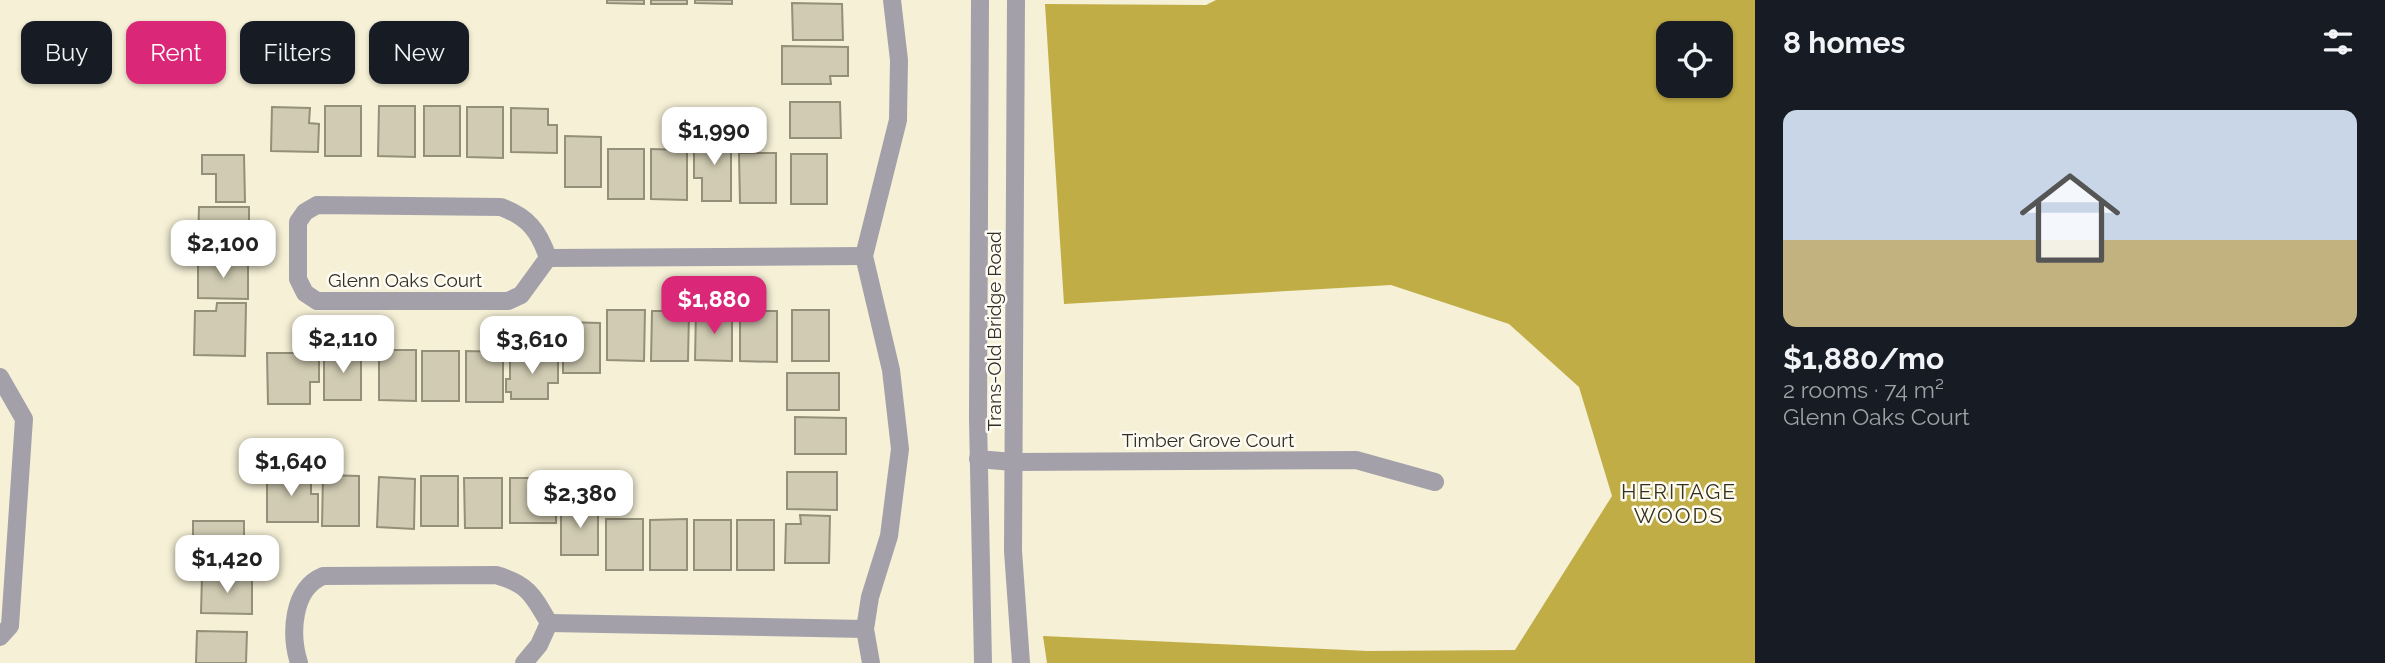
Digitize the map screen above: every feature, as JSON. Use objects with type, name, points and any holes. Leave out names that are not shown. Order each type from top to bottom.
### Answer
[{"type":"street","points":[[871,663],[865,629],[870,597],[889,536],[900,449],[891,370],[864,256],[898,120],[899,60],[892,0]]},
{"type":"street","name":"Trans-Old Bridge Road","points":[[980,0],[978,458],[983,663]]},
{"type":"street","name":"Trans-Old Bridge Road","points":[[1016,0],[1013,551],[1021,663]]},
{"type":"street","name":"Glenn Oaks Court","points":[[317,205],[501,207],[522,214],[533,225],[548,258],[521,295],[508,301],[317,301],[305,293],[298,279],[298,222],[305,212],[317,205]]},
{"type":"street","points":[[548,258],[864,256]]},
{"type":"street","points":[[0,377],[24,419],[10,626],[0,637]]},
{"type":"street","name":"Timber Grove Court","points":[[978,458],[1013,462],[1356,460],[1435,482]]},
{"type":"street","points":[[299,663],[296,653],[297,605],[302,590],[311,581],[323,576],[496,575],[519,582],[537,601],[549,623]]},
{"type":"street","points":[[549,623],[865,629]]},
{"type":"street","points":[[524,663],[539,645],[549,623]]},
{"type":"shaded area","points":[[1216,0],[1755,0],[1755,663],[1047,663],[1043,636],[1368,651],[1515,650],[1612,496],[1579,387],[1509,324],[1391,285],[1064,304],[1045,4],[1206,5]]},
{"type":"building","points":[[607,0],[644,0],[644,4],[607,3]]},
{"type":"building","points":[[651,0],[687,0],[687,4],[651,4]]},
{"type":"building","points":[[695,0],[732,0],[732,4],[695,3]]},
{"type":"building","points":[[792,3],[842,4],[843,40],[793,40]]},
{"type":"building","points":[[782,46],[848,47],[848,76],[830,76],[831,84],[782,84]]},
{"type":"building","points":[[790,102],[840,102],[841,138],[790,138]]},
{"type":"building","points":[[325,106],[361,106],[361,156],[325,156]]},
{"type":"building","points":[[379,106],[415,106],[415,157],[378,156]]},
{"type":"building","points":[[424,106],[460,106],[460,156],[424,156]]},
{"type":"building","points":[[272,107],[310,108],[309,123],[319,124],[318,152],[271,151]]},
{"type":"building","points":[[467,107],[503,107],[503,158],[467,157]]},
{"type":"building","points":[[511,108],[548,109],[548,125],[557,125],[557,153],[511,152]]},
{"type":"building","points":[[565,136],[601,137],[601,187],[565,187]]},
{"type":"building","points":[[694,136],[731,136],[731,201],[702,201],[702,178],[694,178]]},
{"type":"building","points":[[608,149],[644,149],[644,199],[608,199]]},
{"type":"building","points":[[651,149],[687,150],[687,200],[651,199]]},
{"type":"building","points":[[739,153],[776,153],[776,203],[740,203]]},
{"type":"building","points":[[791,154],[827,154],[827,204],[791,204]]},
{"type":"building","points":[[202,155],[244,155],[245,202],[216,202],[216,174],[202,174]]},
{"type":"building","points":[[199,207],[249,207],[249,243],[198,243]]},
{"type":"building","points":[[198,262],[248,262],[248,299],[198,298]]},
{"type":"building","points":[[217,303],[246,303],[245,356],[194,355],[195,311],[216,311]]},
{"type":"building","points":[[607,310],[645,310],[644,361],[607,360]]},
{"type":"building","points":[[696,310],[732,311],[732,361],[695,360]]},
{"type":"building","points":[[792,310],[829,310],[829,361],[792,361]]},
{"type":"building","points":[[652,311],[689,311],[688,361],[651,361]]},
{"type":"building","points":[[740,311],[777,311],[777,362],[740,361]]},
{"type":"building","points":[[563,322],[600,323],[600,373],[563,373]]},
{"type":"building","points":[[361,350],[361,400],[324,400],[324,351]]},
{"type":"building","points":[[379,350],[416,350],[416,401],[379,400]]},
{"type":"building","points":[[422,351],[459,351],[459,401],[422,401]]},
{"type":"building","points":[[466,351],[503,352],[503,402],[466,402]]},
{"type":"building","points":[[267,353],[319,353],[319,382],[310,382],[310,404],[268,404]]},
{"type":"building","points":[[510,355],[558,355],[558,383],[548,383],[548,399],[511,399],[511,392],[506,392],[506,379],[510,379]]},
{"type":"building","points":[[787,373],[839,373],[839,410],[787,410]]},
{"type":"building","points":[[795,417],[846,418],[846,454],[795,454]]},
{"type":"building","points":[[267,472],[311,472],[311,494],[318,494],[318,522],[267,522]]},
{"type":"building","points":[[787,472],[837,472],[837,510],[787,509]]},
{"type":"building","points":[[323,475],[359,476],[359,526],[322,526]]},
{"type":"building","points":[[421,476],[458,476],[458,526],[421,526]]},
{"type":"building","points":[[379,477],[415,479],[414,529],[377,527]]},
{"type":"building","points":[[464,478],[502,478],[502,528],[465,528]]},
{"type":"building","points":[[510,478],[556,478],[556,523],[510,523]]},
{"type":"building","points":[[561,505],[598,505],[598,555],[561,555]]},
{"type":"building","points":[[800,515],[830,516],[829,563],[785,563],[786,524],[801,524]]},
{"type":"building","points":[[606,519],[643,519],[643,570],[606,570]]},
{"type":"building","points":[[687,519],[687,570],[650,570],[650,520]]},
{"type":"building","points":[[694,520],[731,520],[731,570],[694,570]]},
{"type":"building","points":[[737,520],[774,520],[774,570],[737,570]]},
{"type":"building","points":[[193,521],[244,521],[244,573],[215,572],[215,564],[193,564]]},
{"type":"building","points":[[202,576],[252,577],[252,614],[201,613]]},
{"type":"building","points":[[197,631],[247,632],[246,663],[196,663]]},
{"type":"district","name":"HERITAGE WOODS","points":[[1679,503]]}]
